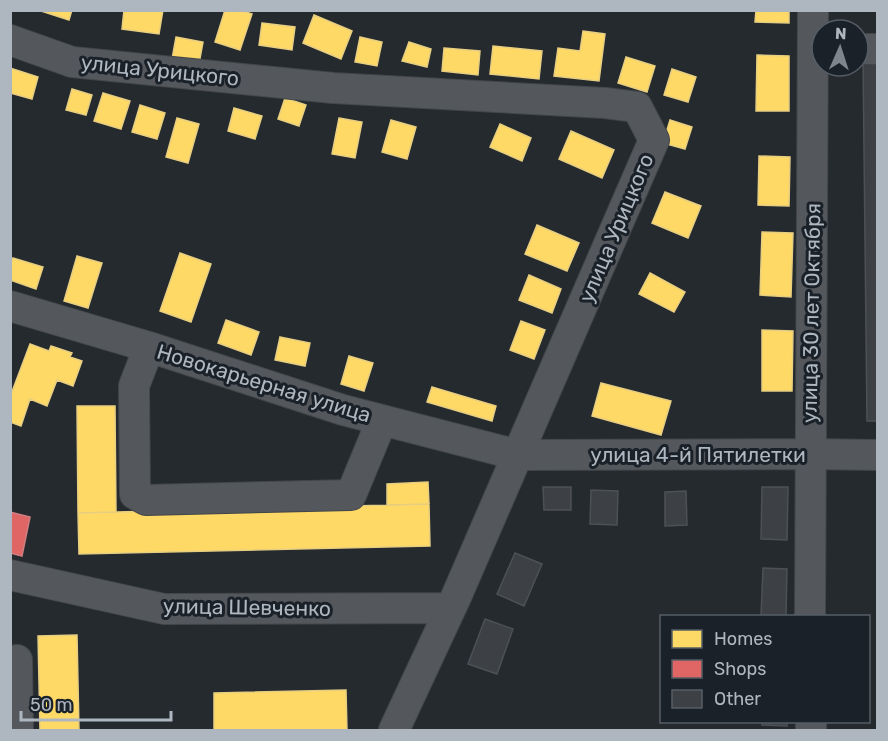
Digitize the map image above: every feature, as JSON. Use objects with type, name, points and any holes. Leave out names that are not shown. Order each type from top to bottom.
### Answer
[{"type":"street","name":"улица Урицкого","points":[[10,40],[72,62],[333,88],[605,103],[637,107],[654,141],[518,455],[394,730]]},
{"type":"street","name":"улица 30 лет Октября","points":[[810,615],[810,454],[817,78]]},
{"type":"street","name":"Новокарьерная улица","points":[[10,306],[149,347],[343,410],[518,455]]},
{"type":"street","points":[[149,347],[134,386],[135,494],[146,500],[351,495],[382,420]]},
{"type":"street","name":"улица 4-й Пятилетки","points":[[518,455],[878,455]]},
{"type":"street","name":"улица Шевченко","points":[[10,575],[164,609],[450,608]]},
{"type":"street","points":[[16,660],[18,730]]},
{"type":"building: Homes","points":[[38,10],[72,10],[69,20]]},
{"type":"building: Homes","points":[[124,10],[163,10],[159,34],[122,29]]},
{"type":"building: Homes","points":[[225,10],[240,10],[252,14],[240,50],[215,42]]},
{"type":"building: Homes","points":[[756,10],[789,10],[789,23],[755,22]]},
{"type":"building: Homes","points":[[314,15],[352,31],[341,59],[303,43]]},
{"type":"building: Homes","points":[[262,23],[295,27],[292,50],[259,45]]},
{"type":"building: Homes","points":[[583,31],[605,34],[599,81],[554,76],[558,48],[580,51]]},
{"type":"building: Homes","points":[[176,37],[203,42],[199,64],[172,59]]},
{"type":"building: Homes","points":[[360,37],[382,42],[377,66],[355,62]]},
{"type":"building: Homes","points":[[409,42],[431,49],[427,67],[402,61]]},
{"type":"building: Homes","points":[[493,46],[542,51],[539,79],[490,74]]},
{"type":"building: Homes","points":[[444,48],[480,51],[478,75],[442,71]]},
{"type":"building: Homes","points":[[757,55],[789,56],[789,111],[756,111]]},
{"type":"building: Homes","points":[[626,57],[655,66],[647,92],[618,83]]},
{"type":"building: Homes","points":[[10,68],[38,77],[32,99],[10,93]]},
{"type":"building: Homes","points":[[672,69],[696,77],[688,102],[664,95]]},
{"type":"building: Homes","points":[[72,89],[92,95],[86,115],[66,110]]},
{"type":"building: Homes","points":[[103,93],[130,101],[121,129],[94,121]]},
{"type":"building: Homes","points":[[285,98],[306,105],[299,126],[278,119]]},
{"type":"building: Homes","points":[[140,105],[165,113],[157,139],[132,132]]},
{"type":"building: Homes","points":[[234,108],[262,116],[255,139],[228,131]]},
{"type":"building: Homes","points":[[177,118],[199,124],[188,163],[166,157]]},
{"type":"building: Homes","points":[[339,118],[362,122],[355,158],[332,154]]},
{"type":"building: Homes","points":[[391,120],[416,127],[407,159],[382,152]]},
{"type":"building: Homes","points":[[670,120],[692,127],[685,149],[663,143]]},
{"type":"building: Homes","points":[[500,124],[531,138],[522,161],[490,147]]},
{"type":"building: Homes","points":[[571,131],[614,150],[602,178],[559,159]]},
{"type":"building: Homes","points":[[759,156],[790,157],[789,206],[758,205]]},
{"type":"building: Homes","points":[[665,192],[701,206],[688,238],[652,223]]},
{"type":"building: Homes","points":[[537,225],[579,243],[567,271],[525,254]]},
{"type":"building: Homes","points":[[762,232],[793,233],[791,297],[760,295]]},
{"type":"building: Homes","points":[[180,253],[211,264],[191,322],[160,311]]},
{"type":"building: Homes","points":[[77,256],[102,263],[88,308],[64,301]]},
{"type":"building: Homes","points":[[13,258],[43,267],[36,289],[10,280],[10,265]]},
{"type":"building: Homes","points":[[650,273],[685,292],[674,312],[639,294]]},
{"type":"building: Homes","points":[[529,275],[561,289],[552,313],[519,300]]},
{"type":"building: Homes","points":[[226,320],[259,332],[251,355],[218,343]]},
{"type":"building: Homes","points":[[521,321],[545,330],[534,359],[510,350]]},
{"type":"building: Homes","points":[[762,330],[793,331],[792,391],[762,391]]},
{"type":"building: Homes","points":[[280,337],[310,343],[305,366],[275,360]]},
{"type":"building: Homes","points":[[30,344],[49,351],[51,346],[72,353],[70,357],[82,361],[73,386],[57,380],[47,406],[30,399],[21,426],[10,422],[10,397]]},
{"type":"building: Homes","points":[[349,356],[373,363],[364,391],[341,384]]},
{"type":"building: Homes","points":[[601,383],[671,401],[661,435],[592,416]]},
{"type":"building: Homes","points":[[432,387],[496,406],[492,421],[427,402]]},
{"type":"building: Homes","points":[[77,406],[115,406],[116,512],[78,513]]},
{"type":"building: Homes","points":[[428,482],[429,504],[387,505],[387,484]]},
{"type":"building: Homes","points":[[429,504],[430,546],[79,554],[78,513]]},
{"type":"building: Homes","points":[[77,635],[79,730],[40,730],[38,636]]},
{"type":"building: Homes","points":[[346,690],[347,730],[214,730],[214,693]]},
{"type":"building: Shops","points":[[10,512],[30,517],[22,556],[10,553]]},
{"type":"building: Other","points":[[870,59],[878,59],[878,421],[867,421],[863,78],[870,78]]},
{"type":"building: Other","points":[[543,487],[571,487],[571,510],[544,510]]},
{"type":"building: Other","points":[[762,487],[788,487],[787,540],[761,539]]},
{"type":"building: Other","points":[[591,490],[618,491],[617,525],[590,524]]},
{"type":"building: Other","points":[[686,491],[687,525],[665,526],[665,492]]},
{"type":"building: Other","points":[[878,494],[878,730],[877,730]]},
{"type":"building: Other","points":[[515,553],[542,564],[524,606],[497,594]]},
{"type":"building: Other","points":[[763,568],[787,569],[786,615],[761,615]]},
{"type":"building: Other","points":[[485,619],[513,629],[497,674],[468,664]]},
{"type":"building: Other","points":[[762,723],[787,723],[787,726],[762,725]]}]
